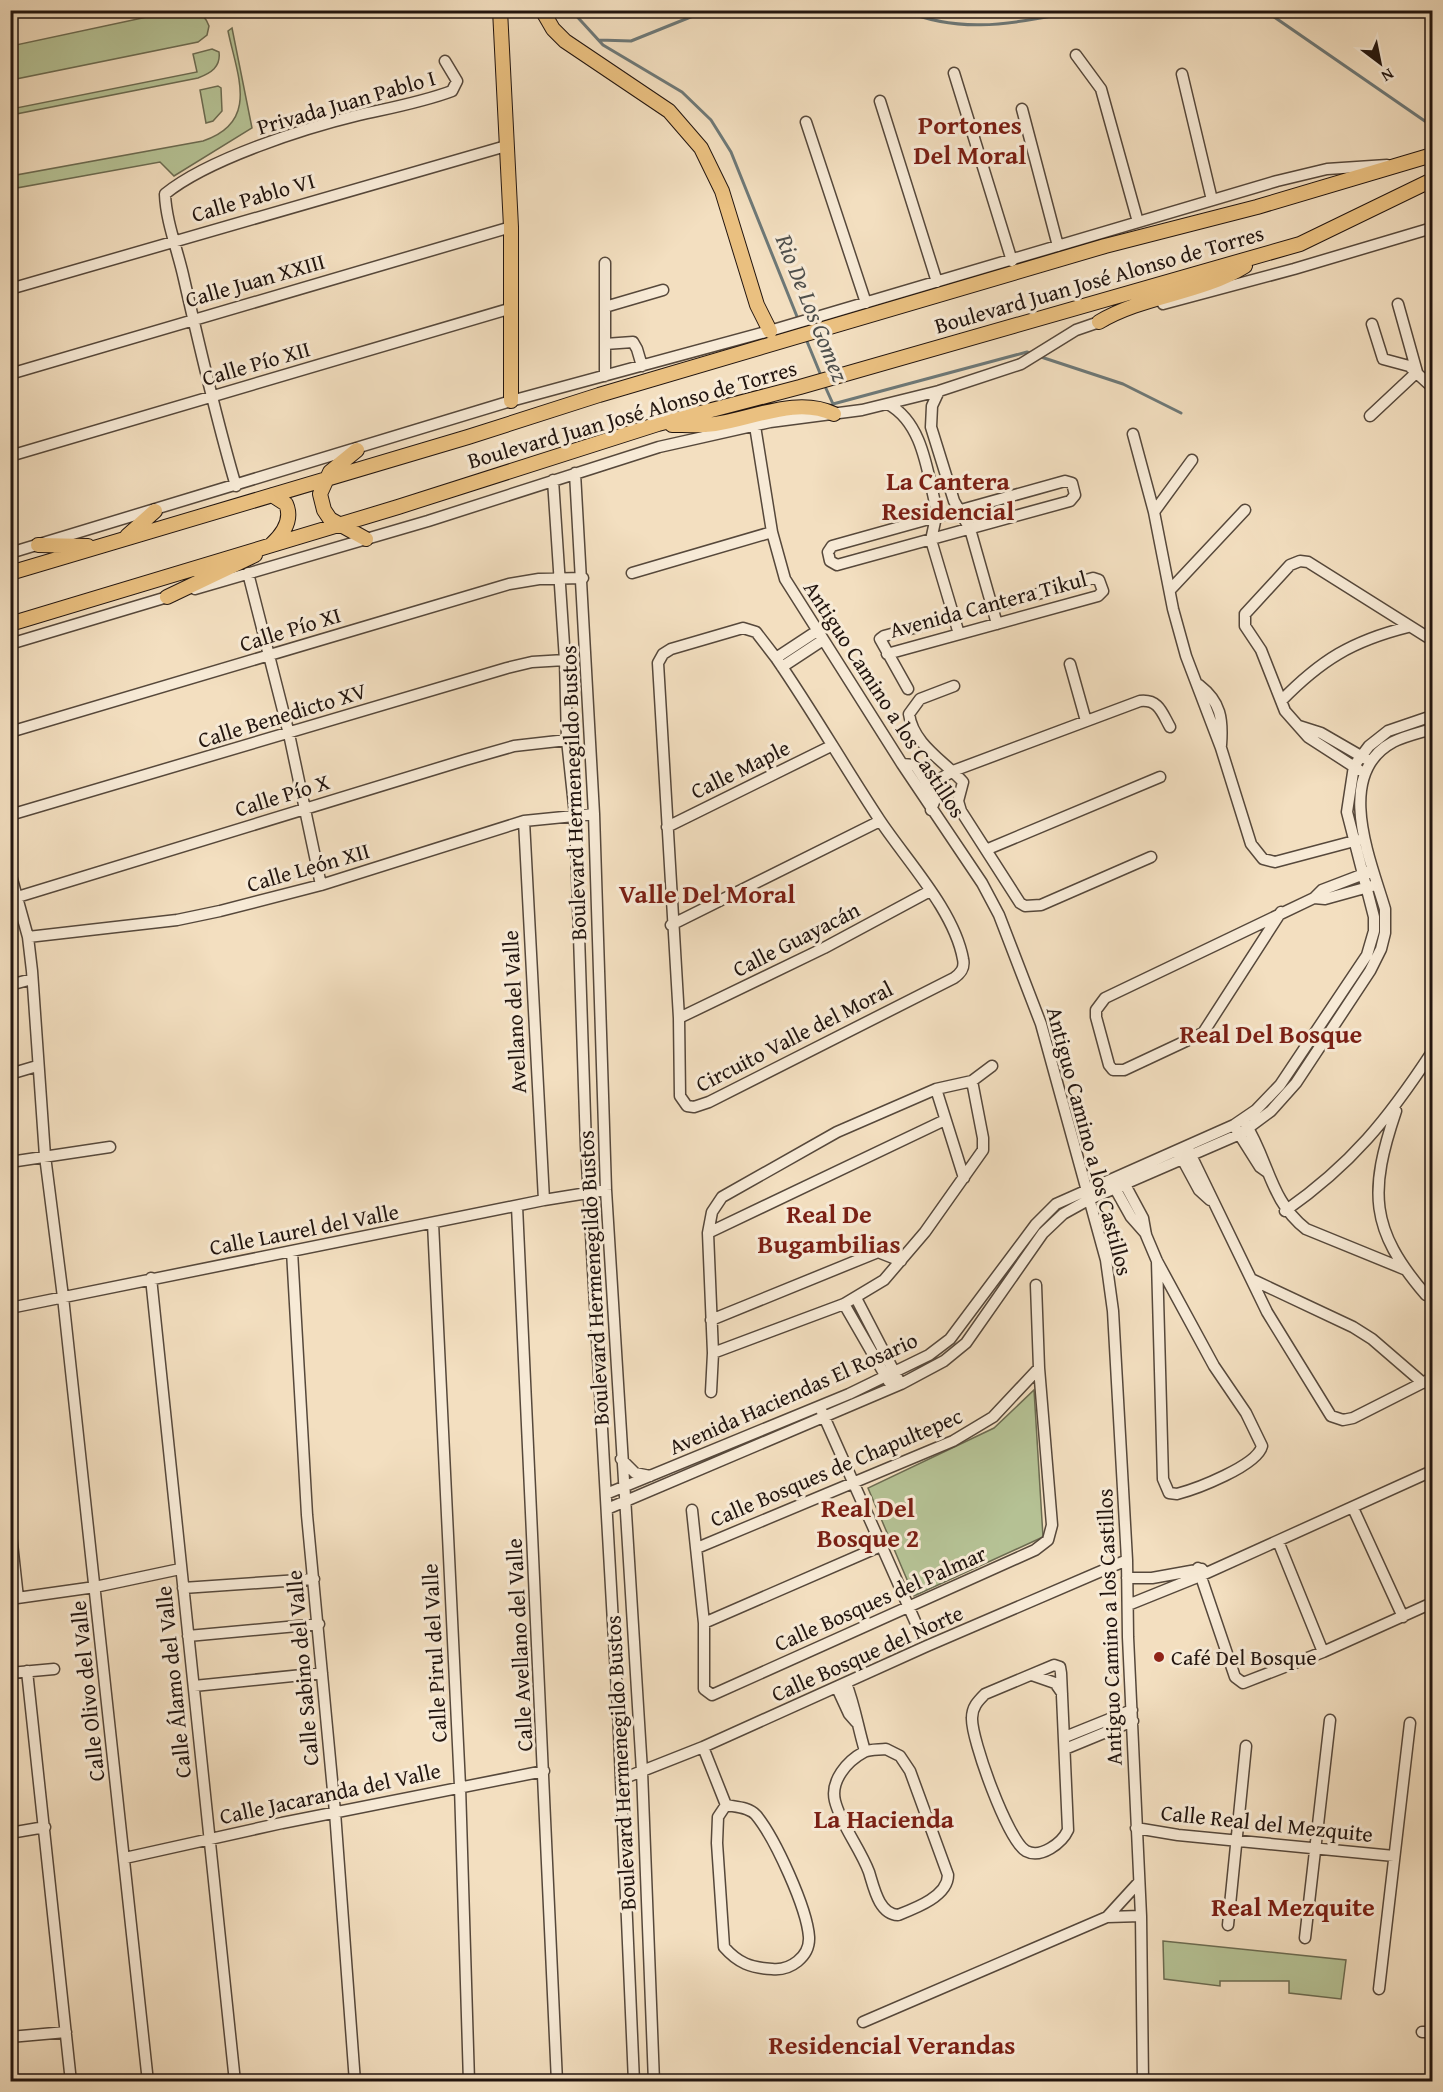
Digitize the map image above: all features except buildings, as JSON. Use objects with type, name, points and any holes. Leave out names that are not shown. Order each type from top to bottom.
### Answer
[{"type":"main road","points":[[500,10],[511,227],[511,401]]},
{"type":"main road","points":[[542,10],[565,41],[669,111],[701,147],[722,191],[757,305],[772,335]]},
{"type":"main road","name":"Boulevard Juan José Alonso de Torres","points":[[10,573],[325,479],[772,335],[1257,207],[1432,155]]},
{"type":"main road","name":"Boulevard Juan José Alonso de Torres","points":[[10,624],[658,424],[800,387],[1300,244],[1432,180]]},
{"type":"main road","points":[[1099,322],[1132,306],[1217,280],[1259,256]]},
{"type":"main road","points":[[658,424],[707,425],[800,407],[821,409],[834,414]]},
{"type":"main road","points":[[357,450],[339,463],[325,479],[320,494],[324,510],[338,524],[366,539]]},
{"type":"main road","points":[[167,597],[240,563],[273,543],[286,525],[289,512],[282,500],[272,495]]},
{"type":"main road","points":[[122,540],[155,511]]},
{"type":"main road","points":[[38,545],[102,546]]},
{"type":"street","points":[[1076,55],[1101,89],[1138,222]]},
{"type":"street","name":"Privada Juan Pablo I","points":[[175,240],[166,208],[165,194],[176,185],[257,147],[338,120],[450,92],[456,87],[457,81],[445,61]]},
{"type":"street","points":[[954,73],[1012,261]]},
{"type":"street","points":[[1182,74],[1212,200]]},
{"type":"street","points":[[880,101],[937,282]]},
{"type":"street","points":[[1022,109],[1058,246]]},
{"type":"street","points":[[806,122],[866,303]]},
{"type":"street","name":"Calle Pablo VI","points":[[10,289],[506,146]]},
{"type":"street","name":"Boulevard Juan José Alonso de Torres","points":[[818,324],[866,303],[1308,172],[1402,164]]},
{"type":"street","name":"Calle Juan XXIII","points":[[10,374],[193,318],[511,227]]},
{"type":"street","name":"Boulevard Juan José Alonso de Torres","points":[[10,644],[366,539],[659,447],[755,426],[888,404],[939,391],[1021,364],[1076,330],[1099,322],[1432,228]]},
{"type":"street","points":[[175,240],[210,397],[236,486]]},
{"type":"street","points":[[604,376],[605,263]]},
{"type":"street","points":[[605,307],[663,290]]},
{"type":"street","points":[[1398,304],[1417,372]]},
{"type":"street","name":"Calle Pío XII","points":[[10,456],[512,308]]},
{"type":"street","points":[[1372,324],[1383,359],[1402,363],[1417,372],[1432,387]]},
{"type":"street","name":"Boulevard Juan José Alonso de Torres","points":[[10,553],[357,450],[511,401],[642,366],[772,335]]},
{"type":"street","points":[[605,344],[633,342],[638,349],[642,366]]},
{"type":"street","points":[[1370,416],[1417,372]]},
{"type":"street","points":[[939,391],[932,406],[931,427],[954,501],[970,529],[997,624]]},
{"type":"street","points":[[888,404],[904,415],[914,430],[936,507],[931,540],[959,634]]},
{"type":"street","name":"Antiguo Camino a los Castillos","points":[[755,426],[772,532],[785,579],[931,810],[982,884],[999,915],[1041,1024],[1088,1194],[1111,1292],[1127,1560],[1141,1916],[1143,2082]]},
{"type":"street","points":[[1133,434],[1154,512],[1180,635],[1221,748],[1251,844],[1263,860],[1280,861],[1366,838]]},
{"type":"street","points":[[1154,512],[1192,460]]},
{"type":"street","name":"Boulevard Hermenegildo Bustos","points":[[575,473],[583,578],[594,814],[606,1190],[621,1459],[626,1501],[632,1641],[642,1771],[654,2082]]},
{"type":"street","name":"Boulevard Hermenegildo Bustos","points":[[553,480],[561,578],[567,740],[575,815],[588,1191],[622,1779],[634,2082]]},
{"type":"street","points":[[1065,481],[1072,483],[1075,495],[1070,501],[837,565],[832,564],[828,552],[832,546],[961,511],[1065,481]]},
{"type":"street","points":[[1170,590],[1245,510]]},
{"type":"street","points":[[632,573],[772,532]]},
{"type":"street","points":[[1364,773],[1308,737],[1285,711],[1261,650],[1244,619],[1251,606],[1290,566],[1300,561],[1308,562],[1432,640]]},
{"type":"street","points":[[248,573],[289,734],[321,885]]},
{"type":"street","name":"Calle Pío XI","points":[[10,732],[509,584],[583,578]]},
{"type":"street","name":"Avenida Cantera Tikul","points":[[954,617],[880,639],[887,654],[1098,597],[1102,591],[1099,580],[1092,578],[993,607]]},
{"type":"street","points":[[1281,701],[1326,659],[1354,644],[1408,627]]},
{"type":"street","name":"Circuito Valle del Moral","points":[[743,628],[756,632],[782,668],[880,821],[930,891],[960,947],[964,964],[958,975],[700,1106],[687,1106],[680,1096],[679,1018],[671,925],[658,680],[659,659],[671,650],[743,628]]},
{"type":"street","points":[[776,658],[820,636]]},
{"type":"street","points":[[782,668],[820,636]]},
{"type":"street","points":[[887,654],[908,689]]},
{"type":"street","name":"Calle Benedicto XV","points":[[10,814],[289,734],[514,666],[565,660]]},
{"type":"street","points":[[1070,664],[1086,721]]},
{"type":"street","points":[[954,686],[920,699],[909,714],[915,734],[964,785],[959,806],[988,849],[1016,898],[1025,906],[1041,905],[1151,857]]},
{"type":"street","points":[[930,785],[953,771],[1148,700],[1157,705],[1170,728]]},
{"type":"street","name":"Avenida Haciendas El Rosario","points":[[606,1494],[688,1461],[896,1386],[944,1361],[966,1343],[1056,1204],[1117,1182],[1241,1127],[1271,1111],[1296,1083],[1370,971],[1381,949],[1386,921],[1378,884],[1353,842],[1347,812],[1354,766],[1361,756],[1388,732],[1432,716]]},
{"type":"street","points":[[1299,726],[1321,733],[1371,763]]},
{"type":"street","name":"Avenida Haciendas El Rosario","points":[[1241,1127],[1280,1085],[1367,955],[1374,924],[1366,887],[1369,872],[1366,838],[1359,811],[1364,773],[1393,742],[1432,729]]},
{"type":"street","name":"Calle Pío X","points":[[14,898],[514,746],[567,740]]},
{"type":"street","name":"Calle Maple","points":[[666,827],[831,746]]},
{"type":"street","points":[[902,764],[915,765],[930,785],[936,796],[931,810]]},
{"type":"street","points":[[988,849],[1160,777]]},
{"type":"street","name":"Calle León XII","points":[[28,937],[188,918],[321,885],[524,821],[594,814]]},
{"type":"street","name":"Avellano del Valle","points":[[524,821],[544,1200]]},
{"type":"street","points":[[671,925],[880,821]]},
{"type":"street","name":"Calle Olivo del Valle","points":[[10,872],[14,898],[28,937],[45,1156],[63,1297],[148,2082]]},
{"type":"street","points":[[1281,912],[1203,1033],[1124,1070],[1113,1070],[1109,1065],[1096,1017],[1096,1010],[1105,998],[1281,912],[1314,898],[1322,890],[1369,872]]},
{"type":"street","points":[[1314,898],[1325,899],[1378,884]]},
{"type":"street","name":"Calle Guayacán","points":[[679,1018],[824,948],[930,891]]},
{"type":"street","points":[[10,985],[32,979]]},
{"type":"street","points":[[1285,1211],[1340,1169],[1398,1105],[1432,1052]]},
{"type":"street","points":[[10,1074],[37,1066]]},
{"type":"street","points":[[711,1392],[713,1353],[708,1233],[716,1204],[731,1190],[837,1132],[936,1089],[972,1081],[992,1066]]},
{"type":"street","points":[[713,1353],[844,1304],[884,1280],[980,1157],[984,1144],[972,1081]]},
{"type":"street","points":[[936,1089],[964,1178]]},
{"type":"street","points":[[1398,1105],[1382,1152],[1376,1198],[1383,1228],[1404,1269],[1426,1295]]},
{"type":"street","points":[[708,1233],[945,1120]]},
{"type":"street","points":[[1241,1127],[1285,1211],[1306,1229],[1404,1269]]},
{"type":"street","points":[[10,1162],[110,1147]]},
{"type":"street","points":[[1184,1153],[1199,1190],[1210,1200],[1276,1328],[1331,1416],[1343,1420],[1353,1418],[1428,1381],[1353,1327],[1251,1279]]},
{"type":"street","points":[[1117,1182],[1143,1218],[1146,1235],[1157,1261],[1208,1357],[1246,1413],[1262,1446],[1258,1456],[1244,1466],[1177,1494],[1168,1493],[1163,1479],[1157,1261]]},
{"type":"street","name":"Calle Laurel del Valle","points":[[10,1308],[588,1191],[606,1190]]},
{"type":"street","name":"Calle Avellano del Valle","points":[[518,1206],[558,2082]]},
{"type":"street","name":"Calle Pirul del Valle","points":[[433,1223],[460,1786],[469,2082]]},
{"type":"street","name":"Avenida Haciendas El Rosario","points":[[607,1509],[694,1472],[822,1412],[929,1355],[950,1339],[1037,1233]]},
{"type":"street","name":"Calle Sabino del Valle","points":[[292,1251],[307,1515],[335,1812],[355,2082]]},
{"type":"street","points":[[711,1320],[878,1252],[901,1261]]},
{"type":"street","name":"Calle Álamo del Valle","points":[[151,1278],[235,2082]]},
{"type":"street","points":[[1036,1285],[1039,1368]]},
{"type":"street","points":[[856,1298],[896,1386]]},
{"type":"street","points":[[844,1304],[891,1375]]},
{"type":"street","name":"Calle Bosques de Chapultepec","points":[[697,1548],[979,1427],[1011,1400],[1039,1368]]},
{"type":"street","name":"Calle Bosques del Palmar","points":[[704,1623],[704,1689],[712,1695],[1035,1550],[1048,1540],[1052,1525],[1039,1368]]},
{"type":"street","points":[[822,1412],[918,1628]]},
{"type":"street","points":[[621,1459],[634,1473],[654,1476]]},
{"type":"street","points":[[688,1461],[694,1472]]},
{"type":"street","points":[[1127,1578],[1152,1578],[1212,1569],[1432,1471]]},
{"type":"street","points":[[1353,1508],[1403,1617]]},
{"type":"street","points":[[692,1510],[704,1623],[881,1546]]},
{"type":"street","points":[[10,1525],[14,1599],[94,1587],[180,1569]]},
{"type":"street","points":[[1278,1541],[1323,1652]]},
{"type":"street","name":"Calle Bosque del Norte","points":[[622,1779],[703,1747],[1127,1560]]},
{"type":"street","points":[[1199,1572],[1235,1677],[1243,1683],[1323,1652],[1432,1603]]},
{"type":"street","points":[[1128,1605],[1199,1572]]},
{"type":"street","points":[[183,1588],[314,1579]]},
{"type":"street","points":[[188,1636],[319,1624]]},
{"type":"street","points":[[1050,1666],[1058,1666],[1062,1673],[1062,1693],[1068,1830],[1062,1841],[1049,1848],[1038,1852],[1025,1851],[997,1800],[983,1768],[972,1716],[978,1701],[985,1695],[1050,1666]]},
{"type":"street","points":[[10,1673],[54,1668]]},
{"type":"street","points":[[27,1671],[71,2082]]},
{"type":"street","points":[[194,1686],[322,1673]]},
{"type":"street","points":[[1032,1675],[1055,1683],[1062,1693]]},
{"type":"street","points":[[842,1685],[849,1714],[856,1722],[865,1751]]},
{"type":"street","points":[[1065,1737],[1133,1715]]},
{"type":"street","points":[[1065,1749],[1133,1715]]},
{"type":"street","points":[[1305,1938],[1330,1720]]},
{"type":"street","points":[[1379,1989],[1410,1723]]},
{"type":"street","points":[[1228,1925],[1246,1746]]},
{"type":"street","points":[[703,1747],[726,1805]]},
{"type":"street","points":[[886,1749],[894,1751],[906,1763],[948,1875],[947,1886],[940,1893],[898,1915],[887,1911],[878,1898],[858,1845],[834,1797],[835,1786],[843,1769],[865,1751],[886,1749]]},
{"type":"street","name":"Calle Jacaranda del Valle","points":[[125,1858],[208,1838],[544,1771]]},
{"type":"street","points":[[726,1805],[742,1808],[755,1814],[782,1862],[800,1902],[809,1938],[806,1954],[795,1964],[779,1970],[746,1965],[724,1947],[717,1843],[718,1818],[726,1805]]},
{"type":"street","points":[[10,1833],[45,1827]]},
{"type":"street","name":"Calle Real del Mezquite","points":[[1136,1828],[1394,1856]]},
{"type":"street","points":[[1107,1917],[1139,1882]]},
{"type":"street","points":[[863,2022],[1107,1917],[1141,1916]]},
{"type":"street","points":[[10,2037],[66,2032]]},
{"type":"green space","points":[[175,11],[191,11],[203,16],[209,26],[207,35],[198,42],[11,80],[11,46]]},
{"type":"green space","points":[[232,28],[252,128],[174,176],[160,162],[11,189],[11,176],[203,141],[221,133],[232,122],[238,109],[240,95],[228,31]]},
{"type":"green space","points":[[212,49],[219,52],[217,66],[211,72],[198,78],[11,115],[11,109],[197,72],[193,54]]},
{"type":"green space","points":[[218,86],[221,88],[222,111],[213,121],[206,123],[200,90]]},
{"type":"green space","points":[[1034,1390],[1043,1537],[914,1596],[868,1488],[994,1428]]},
{"type":"green space","points":[[1163,1941],[1346,1960],[1341,1999],[1289,1993],[1289,1981],[1220,1981],[1220,1986],[1164,1979]]},
{"type":"waterway","name":"Rio De Los Gomez","points":[[571,10],[603,45],[682,92],[711,120],[731,152],[798,319]]},
{"type":"waterway","points":[[599,40],[631,41],[708,10]]},
{"type":"waterway","points":[[902,10],[949,23],[972,25],[1016,22],[1086,10]]},
{"type":"waterway","points":[[1264,10],[1432,126]]},
{"type":"waterway","name":"Rio De Los Gomez","points":[[806,339],[822,378]]},
{"type":"waterway","name":"Rio De Los Gomez","points":[[824,384],[833,404],[1027,352],[1032,354]]},
{"type":"waterway","name":"Rio De Los Gomez","points":[[1038,356],[1123,384],[1181,413]]},
{"type":"place","name":"Café Del Bosque","points":[[1159,1657]]},
{"type":"district","name":"Portones Del Moral","points":[[970,140]]},
{"type":"district","name":"La Cantera Residencial","points":[[948,496]]},
{"type":"district","name":"Valle Del Moral","points":[[707,894]]},
{"type":"district","name":"Real Del Bosque","points":[[1271,1034]]},
{"type":"district","name":"Real De Bugambilias","points":[[829,1229]]},
{"type":"district","name":"Real Del Bosque 2","points":[[868,1523]]},
{"type":"district","name":"La Hacienda","points":[[884,1819]]},
{"type":"district","name":"Real Mezquite","points":[[1293,1907]]},
{"type":"district","name":"Residencial Verandas","points":[[892,2045]]}]
